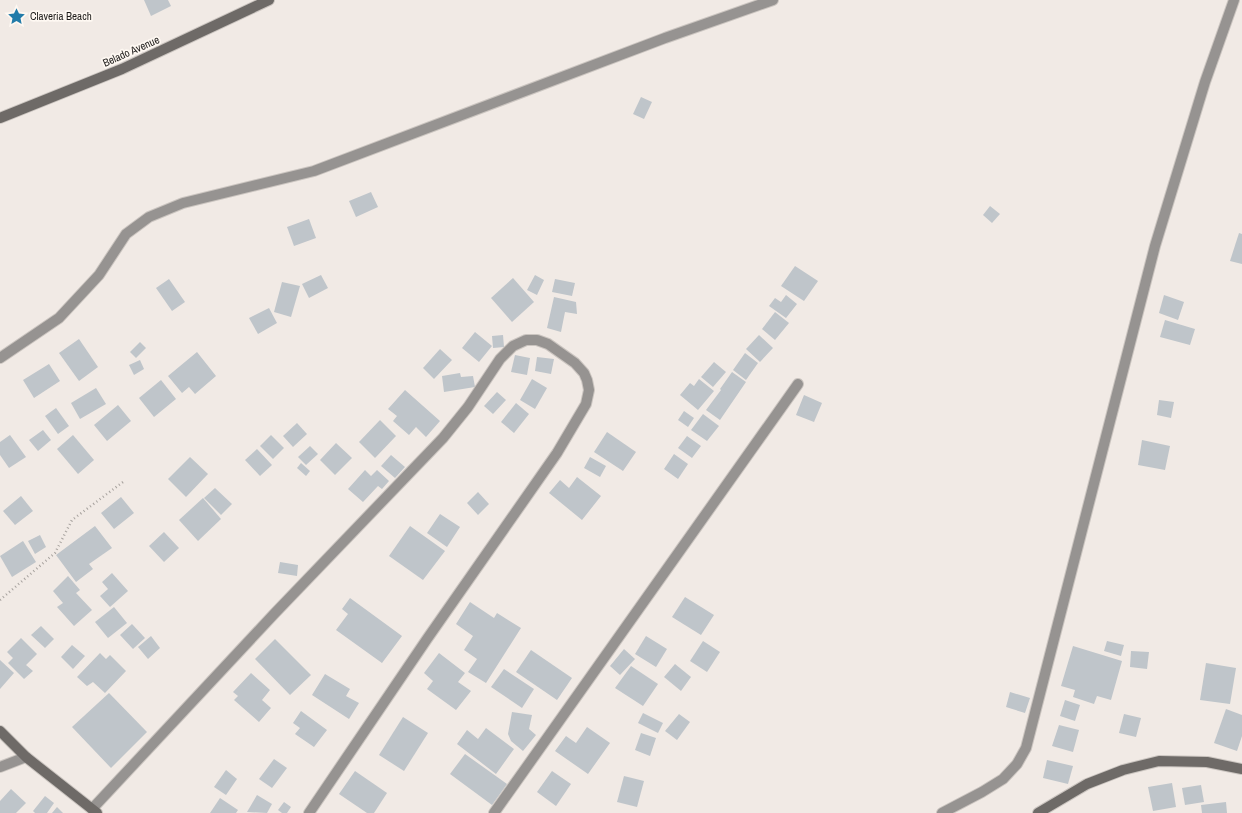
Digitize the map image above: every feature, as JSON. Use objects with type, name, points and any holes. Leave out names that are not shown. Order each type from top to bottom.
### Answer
[{"type":"street","name":"Belado Avenue","points":[[0,118],[122,69],[269,0]]},
{"type":"street","points":[[0,358],[59,318],[99,275],[126,234],[149,217],[182,203],[314,170],[665,38],[773,0]]},
{"type":"street","points":[[942,813],[1003,779],[1017,764],[1026,748],[1155,246],[1205,82],[1234,0]]},
{"type":"street","points":[[0,730],[26,757],[95,811],[275,613],[443,438],[468,407],[500,358],[513,346],[526,340],[538,340],[548,344],[575,363],[584,373],[589,390],[586,404],[557,453],[422,646],[310,813]]},
{"type":"street","points":[[494,813],[798,384]]},
{"type":"street","points":[[0,767],[26,757]]},
{"type":"street","points":[[1038,813],[1087,784],[1123,770],[1159,761],[1207,762],[1242,769]]},
{"type":"path","points":[[0,600],[55,553],[72,520],[123,482]]},
{"type":"building","points":[[144,0],[168,0],[171,6],[151,16]]},
{"type":"building","points":[[641,97],[652,102],[644,119],[633,114]]},
{"type":"building","points":[[371,192],[378,207],[356,217],[349,201]]},
{"type":"building","points":[[990,206],[1000,214],[992,223],[983,215]]},
{"type":"building","points":[[309,219],[316,238],[294,246],[287,227]]},
{"type":"building","points":[[1239,233],[1242,234],[1242,264],[1230,261]]},
{"type":"building","points":[[795,266],[818,281],[804,301],[781,286]]},
{"type":"building","points":[[321,275],[328,288],[309,298],[302,284]]},
{"type":"building","points":[[535,275],[544,280],[537,295],[527,290]]},
{"type":"building","points":[[513,278],[534,302],[512,322],[491,298]]},
{"type":"building","points":[[169,279],[185,302],[172,311],[156,288]]},
{"type":"building","points":[[555,279],[575,283],[572,296],[552,292]]},
{"type":"building","points":[[282,282],[300,286],[291,317],[274,312]]},
{"type":"building","points":[[786,295],[797,304],[786,318],[769,306],[775,298],[781,302]]},
{"type":"building","points":[[1164,295],[1184,302],[1178,320],[1159,313]]},
{"type":"building","points":[[554,297],[576,302],[577,314],[565,312],[561,332],[547,328]]},
{"type":"building","points":[[269,308],[277,323],[258,334],[249,318]]},
{"type":"building","points":[[775,312],[789,323],[775,340],[762,329]]},
{"type":"building","points":[[1165,320],[1195,329],[1190,345],[1160,337]]},
{"type":"building","points":[[475,332],[492,346],[479,362],[462,348]]},
{"type":"building","points":[[503,335],[504,347],[493,348],[492,336]]},
{"type":"building","points":[[759,335],[773,348],[760,362],[746,349]]},
{"type":"building","points":[[79,339],[98,367],[79,381],[59,353]]},
{"type":"building","points":[[140,342],[146,348],[136,358],[130,352]]},
{"type":"building","points":[[440,349],[452,360],[434,379],[423,368]]},
{"type":"building","points":[[197,352],[216,376],[195,394],[189,387],[182,393],[168,376]]},
{"type":"building","points":[[745,353],[758,363],[746,380],[733,370]]},
{"type":"building","points":[[515,355],[530,358],[527,375],[511,372]]},
{"type":"building","points":[[537,357],[554,359],[551,374],[535,371]]},
{"type":"building","points":[[140,360],[144,369],[134,375],[129,365]]},
{"type":"building","points":[[714,362],[726,372],[713,387],[701,377]]},
{"type":"building","points":[[49,364],[60,381],[34,398],[23,380]]},
{"type":"building","points":[[732,372],[746,382],[720,420],[706,410]]},
{"type":"building","points":[[460,373],[461,377],[473,376],[475,387],[444,392],[442,376]]},
{"type":"building","points":[[532,379],[547,388],[535,409],[520,400]]},
{"type":"building","points":[[699,379],[714,391],[698,410],[680,395],[690,383],[694,386]]},
{"type":"building","points":[[161,380],[176,399],[154,417],[139,398]]},
{"type":"building","points":[[96,388],[106,404],[80,419],[71,403]]},
{"type":"building","points":[[405,390],[440,421],[426,437],[416,427],[409,435],[393,421],[397,416],[388,409]]},
{"type":"building","points":[[497,392],[506,400],[493,414],[484,406]]},
{"type":"building","points":[[804,395],[822,403],[814,422],[796,415]]},
{"type":"building","points":[[1159,400],[1174,402],[1171,418],[1157,415]]},
{"type":"building","points":[[516,403],[529,414],[514,433],[501,422]]},
{"type":"building","points":[[118,405],[131,421],[107,441],[94,425]]},
{"type":"building","points":[[56,408],[69,426],[58,434],[45,416]]},
{"type":"building","points":[[684,411],[694,418],[688,427],[678,420]]},
{"type":"building","points":[[703,414],[719,426],[707,441],[691,430]]},
{"type":"building","points":[[380,420],[396,436],[375,458],[359,442]]},
{"type":"building","points":[[297,423],[307,434],[293,447],[283,436]]},
{"type":"building","points":[[43,430],[51,440],[38,451],[29,440]]},
{"type":"building","points":[[607,432],[636,452],[623,471],[594,452]]},
{"type":"building","points":[[10,435],[26,457],[9,468],[0,455],[0,442]]},
{"type":"building","points":[[73,435],[94,460],[78,474],[57,449]]},
{"type":"building","points":[[271,435],[284,448],[273,459],[260,446]]},
{"type":"building","points":[[687,436],[701,446],[692,458],[678,448]]},
{"type":"building","points":[[1142,440],[1170,446],[1165,470],[1138,465]]},
{"type":"building","points":[[336,443],[352,458],[335,475],[320,460]]},
{"type":"building","points":[[310,446],[318,454],[306,465],[298,457]]},
{"type":"building","points":[[257,449],[272,465],[260,476],[245,460]]},
{"type":"building","points":[[674,454],[688,464],[678,479],[664,469]]},
{"type":"building","points":[[391,455],[405,467],[395,478],[381,466]]},
{"type":"building","points":[[190,457],[208,474],[186,497],[168,479]]},
{"type":"building","points":[[590,457],[606,466],[600,477],[584,468]]},
{"type":"building","points":[[301,463],[310,471],[306,476],[297,468]]},
{"type":"building","points":[[365,470],[371,476],[377,470],[389,481],[382,489],[378,486],[363,502],[348,489]]},
{"type":"building","points":[[577,477],[601,496],[582,520],[549,493],[560,480],[569,488]]},
{"type":"building","points":[[215,488],[232,504],[221,515],[204,498]]},
{"type":"building","points":[[478,492],[489,504],[478,515],[467,503]]},
{"type":"building","points":[[21,496],[33,511],[15,525],[3,511]]},
{"type":"building","points":[[121,497],[134,513],[114,529],[101,513]]},
{"type":"building","points":[[203,498],[221,519],[198,541],[179,520]]},
{"type":"building","points":[[440,514],[460,527],[447,547],[427,533]]},
{"type":"building","points":[[95,526],[112,548],[89,564],[93,569],[76,582],[56,555]]},
{"type":"building","points":[[410,526],[445,551],[423,580],[389,556]]},
{"type":"building","points":[[164,532],[179,548],[164,562],[149,546]]},
{"type":"building","points":[[40,535],[46,547],[35,554],[28,541]]},
{"type":"building","points":[[23,541],[36,562],[12,577],[0,556]]},
{"type":"building","points":[[280,562],[298,565],[297,576],[278,573]]},
{"type":"building","points":[[112,573],[128,591],[110,607],[100,596],[108,589],[102,582]]},
{"type":"building","points":[[68,576],[80,590],[76,593],[92,610],[74,626],[57,607],[63,603],[53,591]]},
{"type":"building","points":[[685,597],[714,615],[701,635],[672,617]]},
{"type":"building","points":[[350,598],[402,636],[382,663],[336,630],[348,614],[342,609]]},
{"type":"building","points":[[470,602],[494,618],[497,613],[521,628],[486,683],[468,672],[477,659],[464,650],[473,636],[456,624]]},
{"type":"building","points":[[114,607],[127,623],[108,638],[95,622]]},
{"type":"building","points":[[132,624],[145,638],[133,649],[120,635]]},
{"type":"building","points":[[41,626],[54,639],[45,648],[31,635]]},
{"type":"building","points":[[151,636],[160,648],[148,659],[138,647]]},
{"type":"building","points":[[646,636],[667,649],[656,667],[635,654]]},
{"type":"building","points":[[21,638],[37,654],[26,665],[33,671],[24,679],[8,663],[13,658],[7,652]]},
{"type":"building","points":[[275,639],[311,675],[290,695],[255,659]]},
{"type":"building","points":[[703,641],[720,652],[707,672],[690,661]]},
{"type":"building","points":[[1107,641],[1124,645],[1121,656],[1104,651]]},
{"type":"building","points":[[72,645],[85,656],[73,669],[61,657]]},
{"type":"building","points":[[1073,646],[1122,661],[1111,700],[1097,696],[1094,704],[1073,697],[1075,690],[1061,686]]},
{"type":"building","points":[[624,649],[635,659],[620,675],[610,666]]},
{"type":"building","points":[[531,650],[572,678],[557,700],[516,672]]},
{"type":"building","points":[[1131,651],[1149,652],[1147,669],[1130,667]]},
{"type":"building","points":[[100,653],[106,659],[110,655],[126,671],[105,693],[93,682],[87,686],[77,677]]},
{"type":"building","points":[[439,653],[465,673],[458,682],[471,691],[456,710],[427,689],[433,681],[424,673]]},
{"type":"building","points":[[0,660],[14,673],[0,689]]},
{"type":"building","points":[[1206,663],[1236,668],[1230,704],[1200,700]]},
{"type":"building","points":[[675,664],[691,677],[681,691],[664,677]]},
{"type":"building","points":[[631,666],[658,684],[643,706],[615,688]]},
{"type":"building","points":[[504,669],[534,689],[522,708],[491,687]]},
{"type":"building","points":[[251,673],[270,690],[262,700],[271,708],[259,722],[234,700],[238,696],[233,692]]},
{"type":"building","points":[[325,674],[350,689],[346,696],[359,703],[349,719],[312,695]]},
{"type":"building","points":[[1010,692],[1030,698],[1025,713],[1006,707]]},
{"type":"building","points":[[109,693],[147,732],[111,768],[72,727]]},
{"type":"building","points":[[1065,700],[1080,705],[1075,721],[1060,716]]},
{"type":"building","points":[[1226,709],[1242,715],[1242,736],[1237,751],[1214,743]]},
{"type":"building","points":[[301,711],[327,730],[314,747],[295,734],[300,728],[293,723]]},
{"type":"building","points":[[512,712],[532,715],[529,729],[536,735],[523,751],[511,741],[508,734]]},
{"type":"building","points":[[643,713],[663,723],[658,733],[638,723]]},
{"type":"building","points":[[679,714],[690,722],[677,740],[665,731]]},
{"type":"building","points":[[1124,714],[1141,718],[1136,737],[1119,733]]},
{"type":"building","points":[[403,717],[428,733],[404,771],[379,755]]},
{"type":"building","points":[[1059,725],[1079,730],[1073,752],[1052,746]]},
{"type":"building","points":[[587,727],[610,743],[588,774],[555,751],[566,736],[576,743]]},
{"type":"building","points":[[486,728],[514,749],[496,774],[457,744],[467,730],[478,739]]},
{"type":"building","points":[[641,733],[656,738],[650,756],[635,750]]},
{"type":"building","points":[[465,754],[507,784],[492,805],[450,774]]},
{"type":"building","points":[[274,759],[287,768],[272,788],[259,779]]},
{"type":"building","points":[[1047,760],[1073,766],[1068,784],[1043,778]]},
{"type":"building","points":[[226,770],[237,779],[226,795],[214,787]]},
{"type":"building","points":[[355,771],[387,793],[374,813],[367,813],[339,794]]},
{"type":"building","points":[[552,771],[571,784],[556,806],[537,792]]},
{"type":"building","points":[[624,776],[644,781],[637,807],[617,802]]},
{"type":"building","points":[[1172,783],[1176,807],[1153,811],[1148,787]]},
{"type":"building","points":[[1201,785],[1204,802],[1185,805],[1182,788]]},
{"type":"building","points":[[11,789],[26,803],[16,813],[0,813],[0,801]]},
{"type":"building","points":[[257,795],[272,804],[267,813],[247,812]]},
{"type":"building","points":[[45,796],[54,803],[47,813],[35,813],[33,811]]},
{"type":"building","points":[[220,798],[238,810],[236,813],[210,813]]},
{"type":"building","points":[[284,802],[291,807],[287,813],[282,813],[278,810]]},
{"type":"building","points":[[1226,802],[1227,813],[1202,813],[1201,805]]},
{"type":"building","points":[[57,807],[63,813],[52,813]]},
{"type":"place","name":"Claveria Beach","points":[[17,16]]}]
